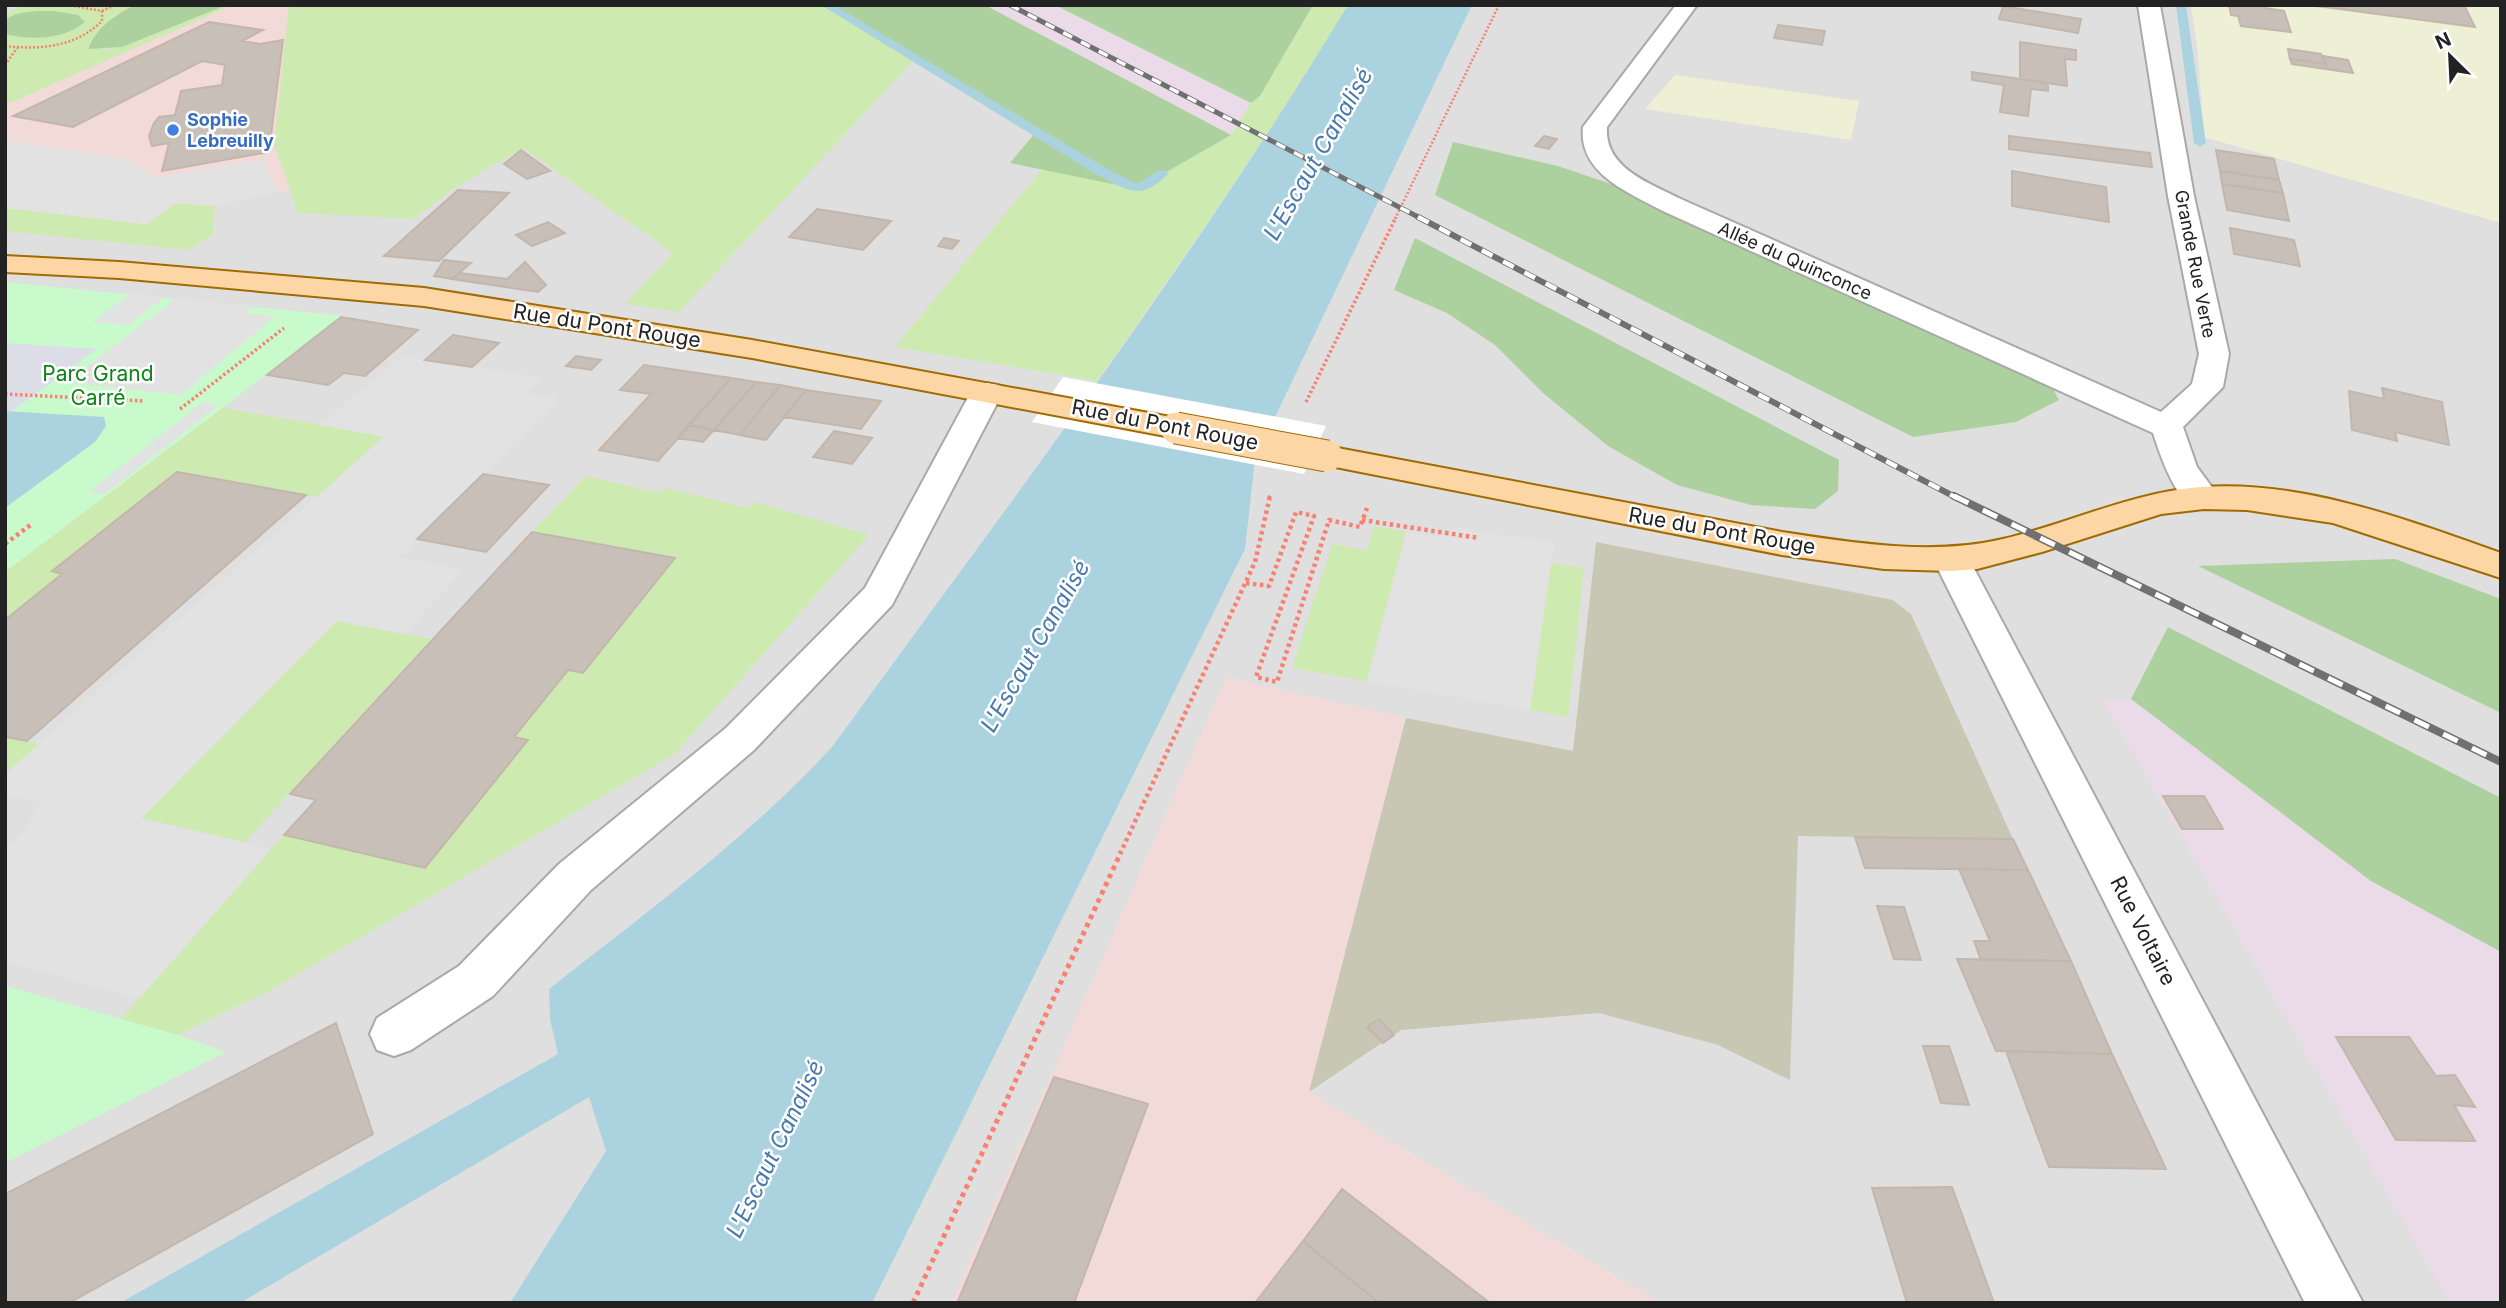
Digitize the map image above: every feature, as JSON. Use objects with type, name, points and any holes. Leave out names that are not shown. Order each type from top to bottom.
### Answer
[{"type":"main road","name":"Rue du Pont Rouge","points":[[5,251],[119,270]]},
{"type":"main road","name":"Rue du Pont Rouge","points":[[5,264],[119,270],[425,297],[752,349],[1806,548],[1951,559],[2016,548],[2090,521],[2161,503],[2235,496],[2272,500],[2360,520],[2501,566]]},
{"type":"street","name":"Allée du Quinconce","points":[[1686,5],[1595,127],[1592,139],[1596,152],[1608,165],[1624,178],[1674,206],[2167,427]]},
{"type":"street","name":"Grande Rue Verte","points":[[2150,5],[2181,196],[2214,354],[2207,387],[2184,406],[2167,427]]},
{"type":"street","points":[[394,1034],[476,981],[575,877],[740,739],[879,596],[987,392]]},
{"type":"street","points":[[2167,427],[2181,469],[2203,498]]},
{"type":"street","name":"Rue Voltaire","points":[[1951,559],[2335,1303]]},
{"type":"path","points":[[68,5],[102,11],[115,5]]},
{"type":"path","points":[[1305,404],[1499,5]]},
{"type":"path","points":[[5,46],[44,46],[84,36],[102,21],[102,11]]},
{"type":"path","points":[[5,65],[17,48]]},
{"type":"path","points":[[180,409],[335,289]]},
{"type":"path","points":[[5,394],[143,401]]},
{"type":"path","points":[[1246,583],[1269,586],[1296,512],[1314,516],[1255,677],[1277,682],[1329,520],[1360,527],[1382,467]]},
{"type":"path","points":[[913,1303],[1246,583],[1255,562],[1270,495]]},
{"type":"path","points":[[1362,520],[1479,538]]},
{"type":"path","points":[[5,544],[33,523]]},
{"type":"shaded area","points":[[5,5],[2501,5],[2501,1303],[5,1303]]},
{"type":"shaded area","points":[[233,5],[289,5],[274,144],[289,190],[215,206],[213,234],[5,231],[5,105]]},
{"type":"shaded area","points":[[985,5],[1055,5],[1251,103],[1231,135]]},
{"type":"shaded area","points":[[2191,5],[2501,5],[2501,223],[2204,137],[2198,53]]},
{"type":"shaded area","points":[[1675,75],[1859,101],[1851,140],[1645,109]]},
{"type":"shaded area","points":[[5,140],[131,160],[154,178],[264,159],[278,192],[215,206],[176,203],[146,224],[5,208]]},
{"type":"shaded area","points":[[132,293],[165,297],[128,325],[93,322]]},
{"type":"shaded area","points":[[177,298],[253,306],[245,313],[275,316],[181,395],[67,382]]},
{"type":"shaded area","points":[[5,343],[97,349],[12,411],[5,411]]},
{"type":"shaded area","points":[[403,356],[542,378],[526,394],[558,399],[399,557],[463,570],[403,634],[337,621],[141,818],[271,849],[139,999],[5,961],[5,849],[27,829],[40,803],[5,795],[5,774],[384,437],[320,425]]},
{"type":"shaded area","points":[[203,402],[219,405],[105,494],[89,492]]},
{"type":"shaded area","points":[[1451,527],[1554,543],[1530,710],[1367,681],[1406,532],[1449,538]]},
{"type":"shaded area","points":[[1596,542],[1893,600],[1911,614],[2013,839],[1798,836],[1790,1080],[1718,1045],[1599,1013],[1401,1030],[1309,1092],[1406,718],[1573,751]]},
{"type":"shaded area","points":[[1226,677],[1406,718],[1309,1092],[1661,1303],[951,1303]]},
{"type":"shaded area","points":[[2131,699],[2371,881],[2501,952],[2501,1303],[2450,1303],[2103,700]]},
{"type":"green space","points":[[24,5],[135,5],[112,17],[102,50],[122,47],[227,5],[233,5],[5,105],[5,34],[26,38],[76,30],[9,17],[5,20],[5,14]]},
{"type":"green space","points":[[134,5],[227,5],[122,47],[88,49],[96,34],[107,23]]},
{"type":"green space","points":[[289,5],[826,5],[915,59],[679,312],[625,304],[673,253],[523,148],[456,187],[414,219],[298,213],[274,144]]},
{"type":"green space","points":[[826,5],[985,5],[1231,135],[1137,189],[1010,163],[1036,132]]},
{"type":"green space","points":[[1055,5],[1313,5],[1260,96],[1251,103]]},
{"type":"green space","points":[[1313,5],[1348,5],[1257,148],[1097,381],[895,347],[1043,168],[1137,189],[1231,135],[1251,103],[1260,96]]},
{"type":"green space","points":[[54,11],[78,15],[85,22],[68,32],[47,37],[5,34],[5,20],[16,14]]},
{"type":"green space","points":[[1453,142],[1558,166],[1617,186],[2051,385],[2059,400],[2016,422],[1913,437],[1435,195]]},
{"type":"green space","points":[[176,203],[215,206],[213,234],[189,250],[5,231],[5,208],[146,224]]},
{"type":"green space","points":[[1415,238],[1839,460],[1838,491],[1815,509],[1751,505],[1677,485],[1608,446],[1543,393],[1495,345],[1447,313],[1394,290]]},
{"type":"green space","name":"Parc Grand Carré","points":[[5,282],[344,316],[5,572]]},
{"type":"green space","points":[[223,408],[385,436],[317,497],[177,472],[53,571],[62,574],[5,620],[5,572]]},
{"type":"green space","points":[[586,476],[660,493],[664,488],[748,508],[755,502],[869,535],[675,754],[269,991],[178,1035],[136,1025],[5,1088],[5,986],[120,1020],[284,835],[425,868],[528,740],[514,737],[568,670],[583,673],[675,559],[532,532]]},
{"type":"green space","points":[[1374,526],[1406,532],[1367,681],[1292,668],[1332,544],[1367,550]]},
{"type":"green space","points":[[2395,559],[2501,599],[2501,713],[2198,566]]},
{"type":"green space","points":[[1551,563],[1584,568],[1568,717],[1530,710]]},
{"type":"green space","points":[[337,621],[431,639],[245,842],[140,819]]},
{"type":"green space","points":[[2168,627],[2501,798],[2501,952],[2371,881],[2131,699]]},
{"type":"green space","points":[[5,737],[39,744],[5,774]]},
{"type":"green space","points":[[5,986],[178,1035],[226,1052],[5,1163]]},
{"type":"water","name":"L'Escaut Canalisé","points":[[1348,5],[1472,5],[1255,459],[1245,549],[872,1303],[510,1303],[606,1151],[589,1097],[240,1303],[120,1303],[558,1054],[550,1019],[549,989],[731,844],[832,747],[1163,289],[1288,101]]},
{"type":"water","points":[[5,411],[104,417],[106,426],[95,442],[5,508]]},
{"type":"pier","points":[[1063,377],[1326,426],[1304,474],[1032,422]]},
{"type":"building","points":[[2229,5],[2265,5],[2265,8],[2284,11],[2291,32],[2241,26],[2238,16],[2231,15]]},
{"type":"building","points":[[2309,5],[2464,5],[2475,27]]},
{"type":"building","points":[[2003,6],[2081,19],[2078,33],[1999,19]]},
{"type":"building","points":[[209,22],[263,30],[242,41],[260,44],[283,40],[269,152],[162,171],[169,143],[152,146],[149,136],[154,123],[159,117],[175,115],[181,91],[222,85],[225,65],[202,61],[73,127],[13,116]]},
{"type":"building","points":[[1778,25],[1825,31],[1822,45],[1774,38]]},
{"type":"building","points":[[2020,42],[2076,50],[2076,60],[2065,59],[2067,86],[2020,79]]},
{"type":"building","points":[[2288,49],[2321,54],[2326,64],[2290,59]]},
{"type":"building","points":[[2323,56],[2348,60],[2353,73],[2292,64],[2290,59],[2326,64]]},
{"type":"building","points":[[1972,72],[2048,83],[2048,91],[2031,89],[2028,116],[2000,112],[2004,85],[1972,80]]},
{"type":"building","points":[[1544,136],[1557,139],[1549,149],[1535,146]]},
{"type":"building","points":[[2009,136],[2150,153],[2152,167],[2009,149]]},
{"type":"building","points":[[521,150],[550,171],[527,179],[504,164]]},
{"type":"building","points":[[2216,150],[2274,159],[2279,180],[2220,171]]},
{"type":"building","points":[[2012,171],[2106,187],[2109,222],[2012,206]]},
{"type":"building","points":[[2220,171],[2279,180],[2283,193],[2222,184]]},
{"type":"building","points":[[2222,184],[2283,193],[2289,221],[2227,210]]},
{"type":"building","points":[[458,190],[509,193],[439,261],[384,256]]},
{"type":"building","points":[[817,209],[891,221],[863,250],[789,237]]},
{"type":"building","points":[[548,222],[565,233],[532,246],[516,235]]},
{"type":"building","points":[[2230,228],[2294,240],[2300,266],[2234,254]]},
{"type":"building","points":[[944,238],[959,241],[952,249],[938,246]]},
{"type":"building","points":[[444,260],[471,263],[452,279],[434,276]]},
{"type":"building","points":[[525,262],[546,285],[538,292],[452,279],[460,273],[507,279]]},
{"type":"building","points":[[341,317],[418,330],[365,376],[344,373],[328,385],[267,375]]},
{"type":"building","points":[[453,335],[499,343],[472,367],[425,360]]},
{"type":"building","points":[[576,356],[601,360],[591,370],[566,366]]},
{"type":"building","points":[[644,365],[731,378],[658,461],[599,450],[651,394],[620,390]]},
{"type":"building","points":[[731,378],[756,382],[714,430],[688,425]]},
{"type":"building","points":[[756,382],[780,385],[740,435],[714,430]]},
{"type":"building","points":[[780,385],[806,390],[766,440],[740,435]]},
{"type":"building","points":[[2382,388],[2442,402],[2449,445],[2395,432],[2397,441],[2352,430],[2349,391],[2384,399]]},
{"type":"building","points":[[806,390],[881,401],[861,429],[784,417]]},
{"type":"building","points":[[688,425],[714,430],[703,442],[678,438]]},
{"type":"building","points":[[834,431],[872,438],[852,464],[813,457]]},
{"type":"building","points":[[177,472],[306,495],[27,741],[5,737],[5,620],[62,574],[52,571]]},
{"type":"building","points":[[483,474],[549,485],[486,552],[417,539]]},
{"type":"building","points":[[532,532],[675,558],[583,673],[568,670],[514,737],[528,740],[425,868],[284,835],[316,800],[290,794]]},
{"type":"building","points":[[2163,796],[2204,796],[2223,829],[2182,829]]},
{"type":"building","points":[[1855,837],[2013,839],[2028,870],[1865,868]]},
{"type":"building","points":[[1959,869],[2028,870],[2071,961],[1981,960],[1974,941],[1990,941]]},
{"type":"building","points":[[1877,906],[1904,907],[1921,960],[1894,959]]},
{"type":"building","points":[[1957,959],[2071,961],[2112,1054],[1996,1051]]},
{"type":"building","points":[[1379,1019],[1394,1035],[1383,1043],[1367,1027]]},
{"type":"building","points":[[336,1023],[373,1134],[69,1303],[5,1303],[5,1194]]},
{"type":"building","points":[[2336,1037],[2409,1037],[2436,1076],[2455,1075],[2475,1107],[2454,1105],[2475,1141],[2396,1140]]},
{"type":"building","points":[[1923,1046],[1949,1046],[1969,1105],[1941,1103]]},
{"type":"building","points":[[2006,1051],[2112,1054],[2166,1169],[2049,1167]]},
{"type":"building","points":[[1054,1077],[1148,1104],[1074,1303],[957,1303]]},
{"type":"building","points":[[1952,1187],[1994,1303],[1907,1303],[1872,1188]]},
{"type":"building","points":[[1342,1189],[1490,1303],[1379,1303],[1303,1241]]},
{"type":"building","points":[[1303,1241],[1379,1303],[1255,1303]]},
{"type":"waterway","points":[[826,5],[1099,170],[1137,189],[1162,174]]},
{"type":"waterway","points":[[2181,5],[2200,143]]},
{"type":"railway","points":[[1010,5],[1422,219]]},
{"type":"railway","points":[[1418,217],[1957,498]]},
{"type":"railway","points":[[1954,496],[2501,762]]},
{"type":"place","name":"Sophie Lebreuilly","points":[[173,130]]}]
